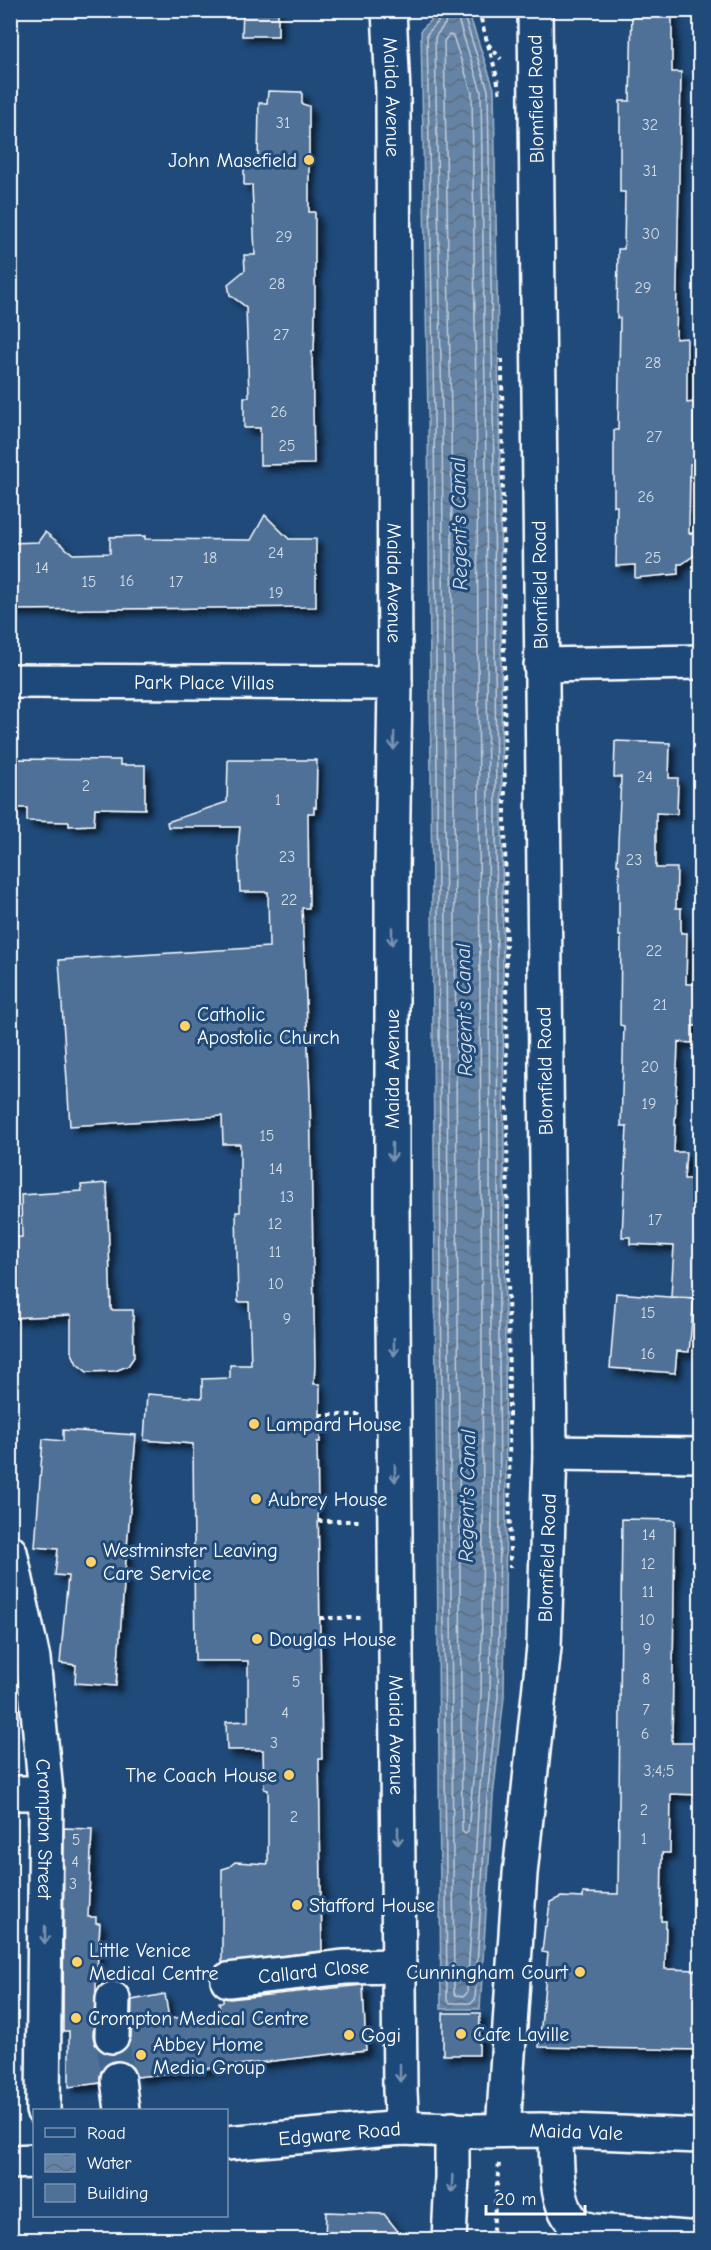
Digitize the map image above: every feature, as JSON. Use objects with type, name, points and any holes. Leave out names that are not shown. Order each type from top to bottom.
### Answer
[{"type":"main road","name":"Maida Avenue","points":[[389,10],[393,92],[395,683],[392,909],[402,2128]]},
{"type":"main road","name":"Blomfield Road","points":[[503,2130],[520,1874],[544,1647],[550,1453],[535,10]]},
{"type":"main road","points":[[541,665],[700,662]]},
{"type":"main road","name":"Park Place Villas","points":[[10,681],[395,683]]},
{"type":"main road","points":[[550,1453],[700,1455]]},
{"type":"main road","name":"Crompton Street","points":[[10,1552],[33,1659],[46,1793],[43,2109]]},
{"type":"main road","points":[[10,1793],[46,1793]]},
{"type":"main road","name":"Callard Close","points":[[228,1980],[345,1967],[399,1966]]},
{"type":"main road","points":[[112,2037],[113,1999]]},
{"type":"main road","name":"Edgware Road","points":[[228,2143],[402,2128],[452,2129]]},
{"type":"main road","points":[[449,2240],[452,2129]]},
{"type":"main road","name":"Maida Vale","points":[[452,2129],[700,2136]]},
{"type":"main road","points":[[556,2131],[559,2190],[567,2212],[582,2228],[700,2239]]},
{"type":"main road","points":[[10,2162],[33,2161]]},
{"type":"path","points":[[478,10],[497,73],[501,105]]},
{"type":"path","points":[[502,356],[510,1574]]},
{"type":"path","points":[[320,1415],[365,1415]]},
{"type":"path","points":[[318,1521],[396,1521]]},
{"type":"path","points":[[320,1618],[370,1618]]},
{"type":"path","points":[[492,2240],[503,2130]]},
{"type":"water","name":"Regent's Canal","points":[[435,11],[468,11],[494,89],[500,473],[506,1515],[504,1697],[493,1797],[480,2009],[441,2009],[428,416],[421,30],[432,19]]},
{"type":"building","points":[[243,10],[278,10],[278,36],[242,36]]},
{"type":"building","points":[[632,10],[672,10],[672,72],[681,72],[676,339],[687,338],[687,403],[694,402],[694,464],[690,464],[689,533],[700,534],[700,551],[682,564],[678,564],[678,574],[635,578],[635,565],[616,566],[617,506],[614,506],[614,430],[618,430],[620,318],[617,318],[618,249],[624,249],[625,192],[620,192],[620,101],[630,101]]},
{"type":"building","points":[[268,91],[302,92],[302,104],[309,106],[309,212],[315,212],[315,316],[314,351],[312,351],[314,464],[260,465],[260,428],[244,428],[244,397],[249,397],[246,307],[230,295],[228,284],[245,270],[244,255],[255,255],[252,185],[244,185],[244,160],[258,160],[259,103],[267,103]]},
{"type":"building","points":[[265,515],[289,539],[316,539],[316,607],[10,610],[10,543],[38,542],[45,532],[73,554],[110,553],[110,537],[251,540]]},
{"type":"building","points":[[615,741],[670,743],[669,778],[678,778],[677,814],[656,813],[656,868],[677,868],[676,908],[681,908],[681,933],[687,933],[686,984],[700,984],[700,1026],[692,1026],[692,1043],[678,1042],[674,1152],[686,1152],[684,1179],[696,1179],[694,1230],[700,1230],[700,1298],[671,1297],[674,1246],[630,1244],[630,1237],[622,1237],[627,1126],[621,1126],[624,1026],[620,1025],[621,936],[619,936],[619,865],[617,865],[621,777],[614,777]]},
{"type":"building","points":[[10,759],[120,760],[120,765],[145,765],[145,809],[95,808],[94,825],[69,826],[69,822],[27,821],[27,808],[10,808]]},
{"type":"building","points":[[228,760],[317,760],[316,808],[314,807],[314,813],[308,813],[309,908],[302,908],[310,1094],[314,1384],[320,1384],[320,1442],[317,1442],[322,1759],[319,1759],[322,1951],[222,1963],[222,1869],[235,1862],[268,1864],[268,1790],[264,1789],[263,1750],[227,1750],[226,1722],[248,1721],[248,1661],[195,1661],[193,1444],[144,1440],[147,1394],[202,1398],[202,1379],[230,1378],[230,1365],[251,1365],[249,1302],[238,1302],[236,1212],[240,1212],[240,1144],[223,1144],[222,1116],[70,1126],[59,960],[269,947],[268,892],[240,892],[238,848],[240,827],[168,827],[167,822],[227,802]]},
{"type":"building","points":[[107,1183],[111,1310],[133,1310],[134,1357],[128,1366],[115,1371],[87,1372],[77,1364],[71,1351],[71,1315],[10,1318],[10,1238],[22,1237],[21,1195],[82,1191],[81,1185]]},
{"type":"building","points":[[616,1293],[694,1299],[689,1352],[677,1351],[675,1373],[610,1368]]},
{"type":"building","name":"Westminster Leaving Care Service","points":[[63,1430],[136,1435],[116,1686],[75,1683],[76,1665],[60,1663],[68,1576],[55,1575],[58,1549],[35,1547],[43,1439],[63,1441]]},
{"type":"building","points":[[622,1519],[675,1520],[672,1743],[694,1743],[693,1747],[700,1747],[700,1795],[671,1794],[670,1853],[662,1853],[661,1921],[666,1921],[665,1969],[700,1970],[700,2050],[539,2047],[548,1953],[542,1952],[550,1902],[561,1897],[583,1898],[583,1893],[618,1894]]},
{"type":"building","points":[[64,1828],[92,1829],[88,1917],[96,1917],[96,1923],[100,1923],[93,2036],[95,2044],[102,2052],[112,2055],[121,2052],[128,2045],[131,2037],[132,2000],[165,1994],[169,2019],[220,2012],[219,2002],[223,2002],[223,1998],[363,1985],[366,2050],[137,2077],[132,2067],[126,2062],[116,2060],[107,2064],[101,2071],[100,2083],[69,2087],[69,2031],[63,2031]]},
{"type":"building","name":"Cafe Laville","points":[[443,2013],[480,2013],[479,2055],[443,2055]]},
{"type":"building","points":[[326,2212],[384,2214],[405,2240],[325,2240]]},
{"type":"tunnel","points":[[112,2036],[118,2079]]},
{"type":"place","name":"John Masefield","points":[[309,160]]},
{"type":"place","name":"Catholic Apostolic Church","points":[[185,1026]]},
{"type":"place","name":"Lampard House","points":[[254,1424]]},
{"type":"place","name":"Aubrey House","points":[[256,1499]]},
{"type":"place","name":"Westminster Leaving Care Service","points":[[91,1562]]},
{"type":"place","name":"Douglas House","points":[[257,1639]]},
{"type":"place","name":"The Coach House","points":[[289,1775]]},
{"type":"place","name":"Stafford House","points":[[297,1905]]},
{"type":"place","name":"Little Venice Medical Centre","points":[[77,1962]]},
{"type":"place","name":"Cunningham Court","points":[[580,1972]]},
{"type":"place","name":"Crompton Medical Centre","points":[[76,2018]]},
{"type":"place","name":"Cafe Laville","points":[[461,2034]]},
{"type":"place","name":"Gogi","points":[[349,2035]]},
{"type":"place","name":"Abbey Home Media Group","points":[[141,2055]]}]
